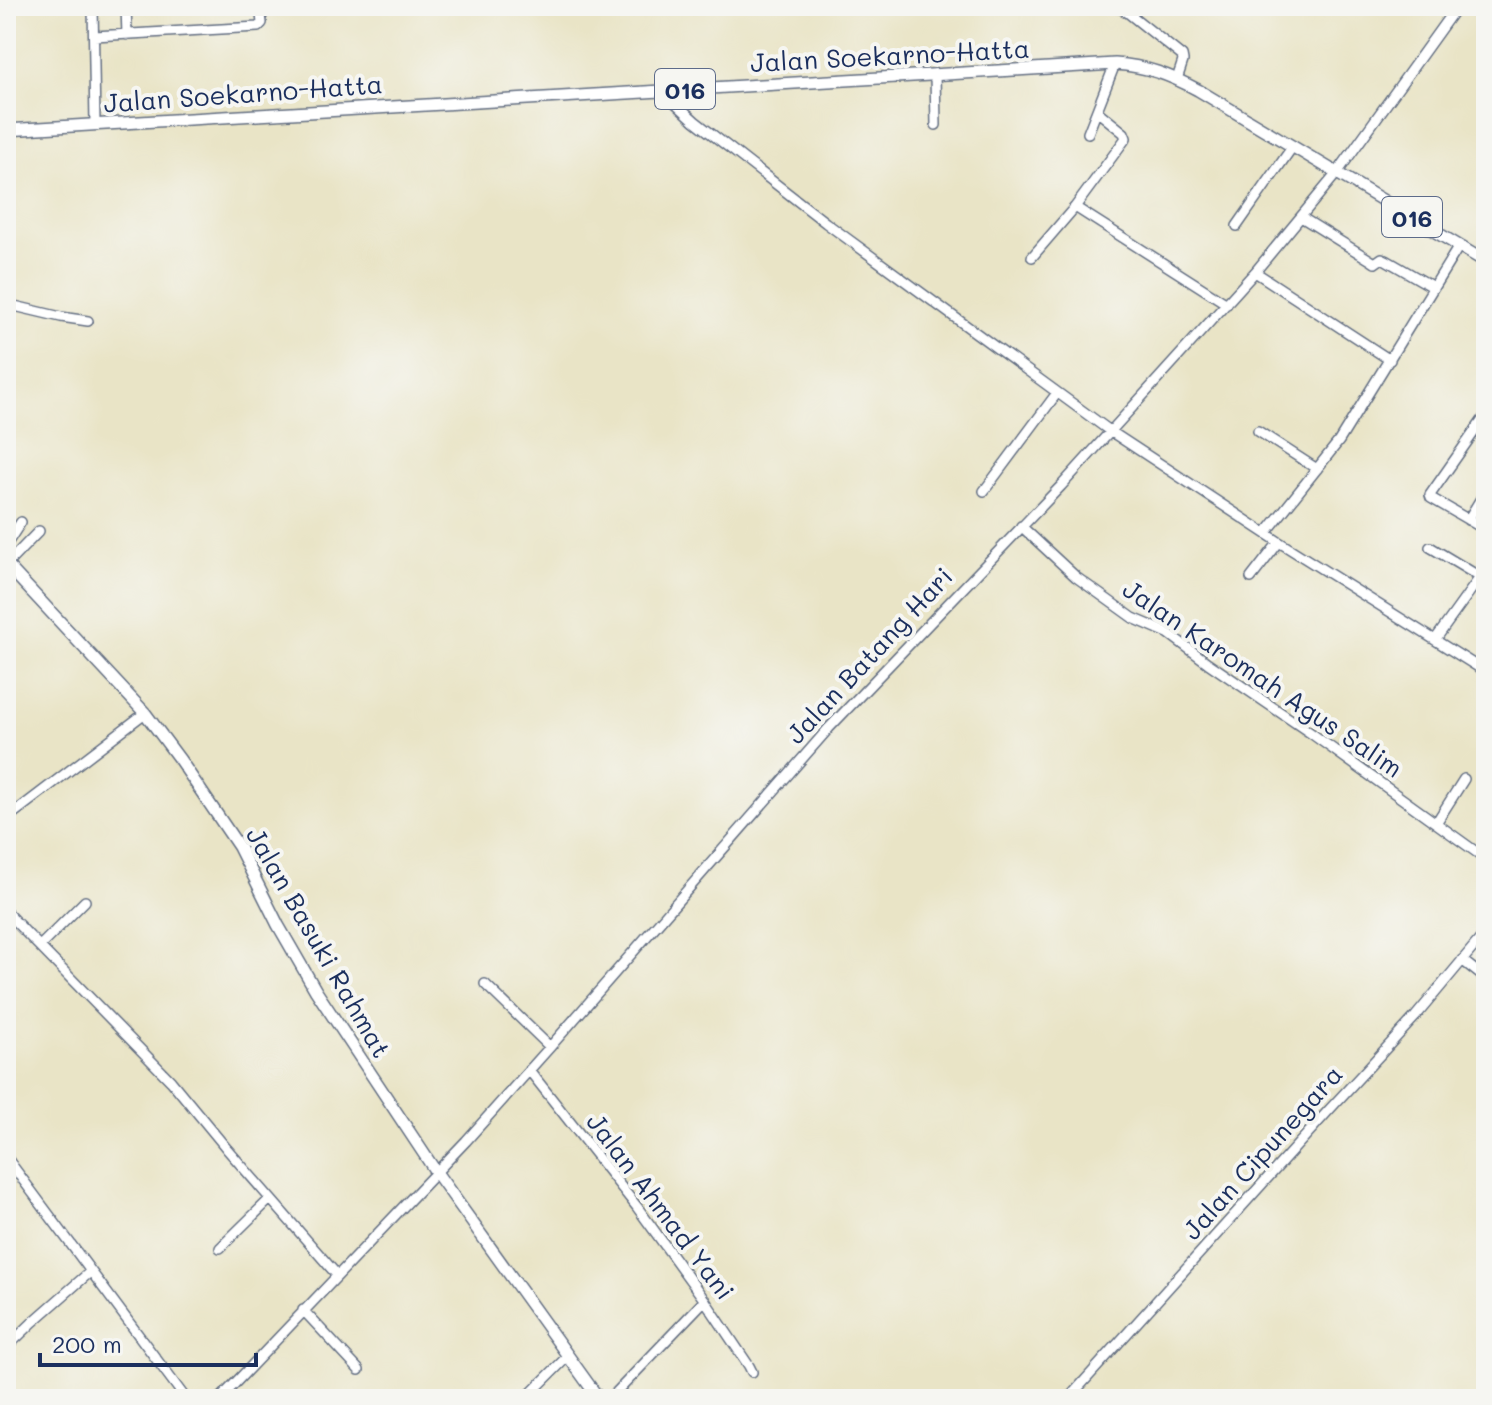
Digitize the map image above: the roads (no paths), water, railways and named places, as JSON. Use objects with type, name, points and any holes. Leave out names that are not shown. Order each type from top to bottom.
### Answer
[{"type":"main road","name":"Jalan Soekarno-Hatta","points":[[6,130],[935,74],[1137,65],[1177,79],[1486,262]]},
{"type":"main road","name":"Jalan Basuki Rahmat","points":[[6,564],[145,713],[232,835],[316,991],[436,1172],[599,1399]]},
{"type":"street","points":[[93,6],[95,124]]},
{"type":"street","points":[[126,6],[127,35]]},
{"type":"street","points":[[94,36],[258,27],[262,23],[260,6]]},
{"type":"street","points":[[1116,6],[1182,56],[1177,79]]},
{"type":"street","name":"Jalan Batang Hari","points":[[220,1399],[550,1047],[829,728],[1061,486],[1227,304],[1337,173],[1457,6]]},
{"type":"street","points":[[1088,133],[1115,64]]},
{"type":"street","points":[[935,74],[936,125]]},
{"type":"street","points":[[664,90],[695,121],[814,213],[1110,431],[1486,672]]},
{"type":"street","points":[[1032,257],[1075,207],[1126,138],[1097,111]]},
{"type":"street","points":[[1237,226],[1293,146]]},
{"type":"street","points":[[1075,207],[1227,304]]},
{"type":"street","points":[[1301,217],[1374,263],[1382,258],[1433,287]]},
{"type":"street","points":[[1266,533],[1339,441],[1459,246]]},
{"type":"street","points":[[1255,272],[1390,360]]},
{"type":"street","points":[[6,304],[88,321]]},
{"type":"street","points":[[984,491],[1057,393]]},
{"type":"street","points":[[1486,415],[1430,495],[1486,529]]},
{"type":"street","points":[[1258,431],[1317,469]]},
{"type":"street","points":[[1468,520],[1486,490]]},
{"type":"street","points":[[6,545],[21,522]]},
{"type":"street","name":"Jalan Karomah Agus Salim","points":[[1021,526],[1076,577],[1133,618],[1168,633],[1486,859]]},
{"type":"street","points":[[6,564],[39,531]]},
{"type":"street","points":[[1251,578],[1279,542]]},
{"type":"street","points":[[1430,547],[1483,573],[1435,640]]},
{"type":"street","points":[[6,819],[145,713]]},
{"type":"street","points":[[1436,823],[1464,779]]},
{"type":"street","points":[[40,946],[85,901]]},
{"type":"street","points":[[6,912],[171,1081],[337,1275]]},
{"type":"street","name":"Jalan Cipunegara","points":[[1068,1399],[1415,1017],[1486,932]]},
{"type":"street","points":[[1462,960],[1486,979]]},
{"type":"street","points":[[485,984],[550,1047]]},
{"type":"street","name":"Jalan Ahmad Yani","points":[[529,1070],[637,1207],[705,1300],[752,1372]]},
{"type":"street","points":[[6,1157],[186,1399]]},
{"type":"street","points":[[220,1248],[270,1199]]},
{"type":"street","points":[[6,1348],[90,1272]]},
{"type":"street","points":[[610,1399],[705,1300]]},
{"type":"street","points":[[303,1310],[359,1370]]},
{"type":"street","points":[[525,1399],[568,1356]]}]
